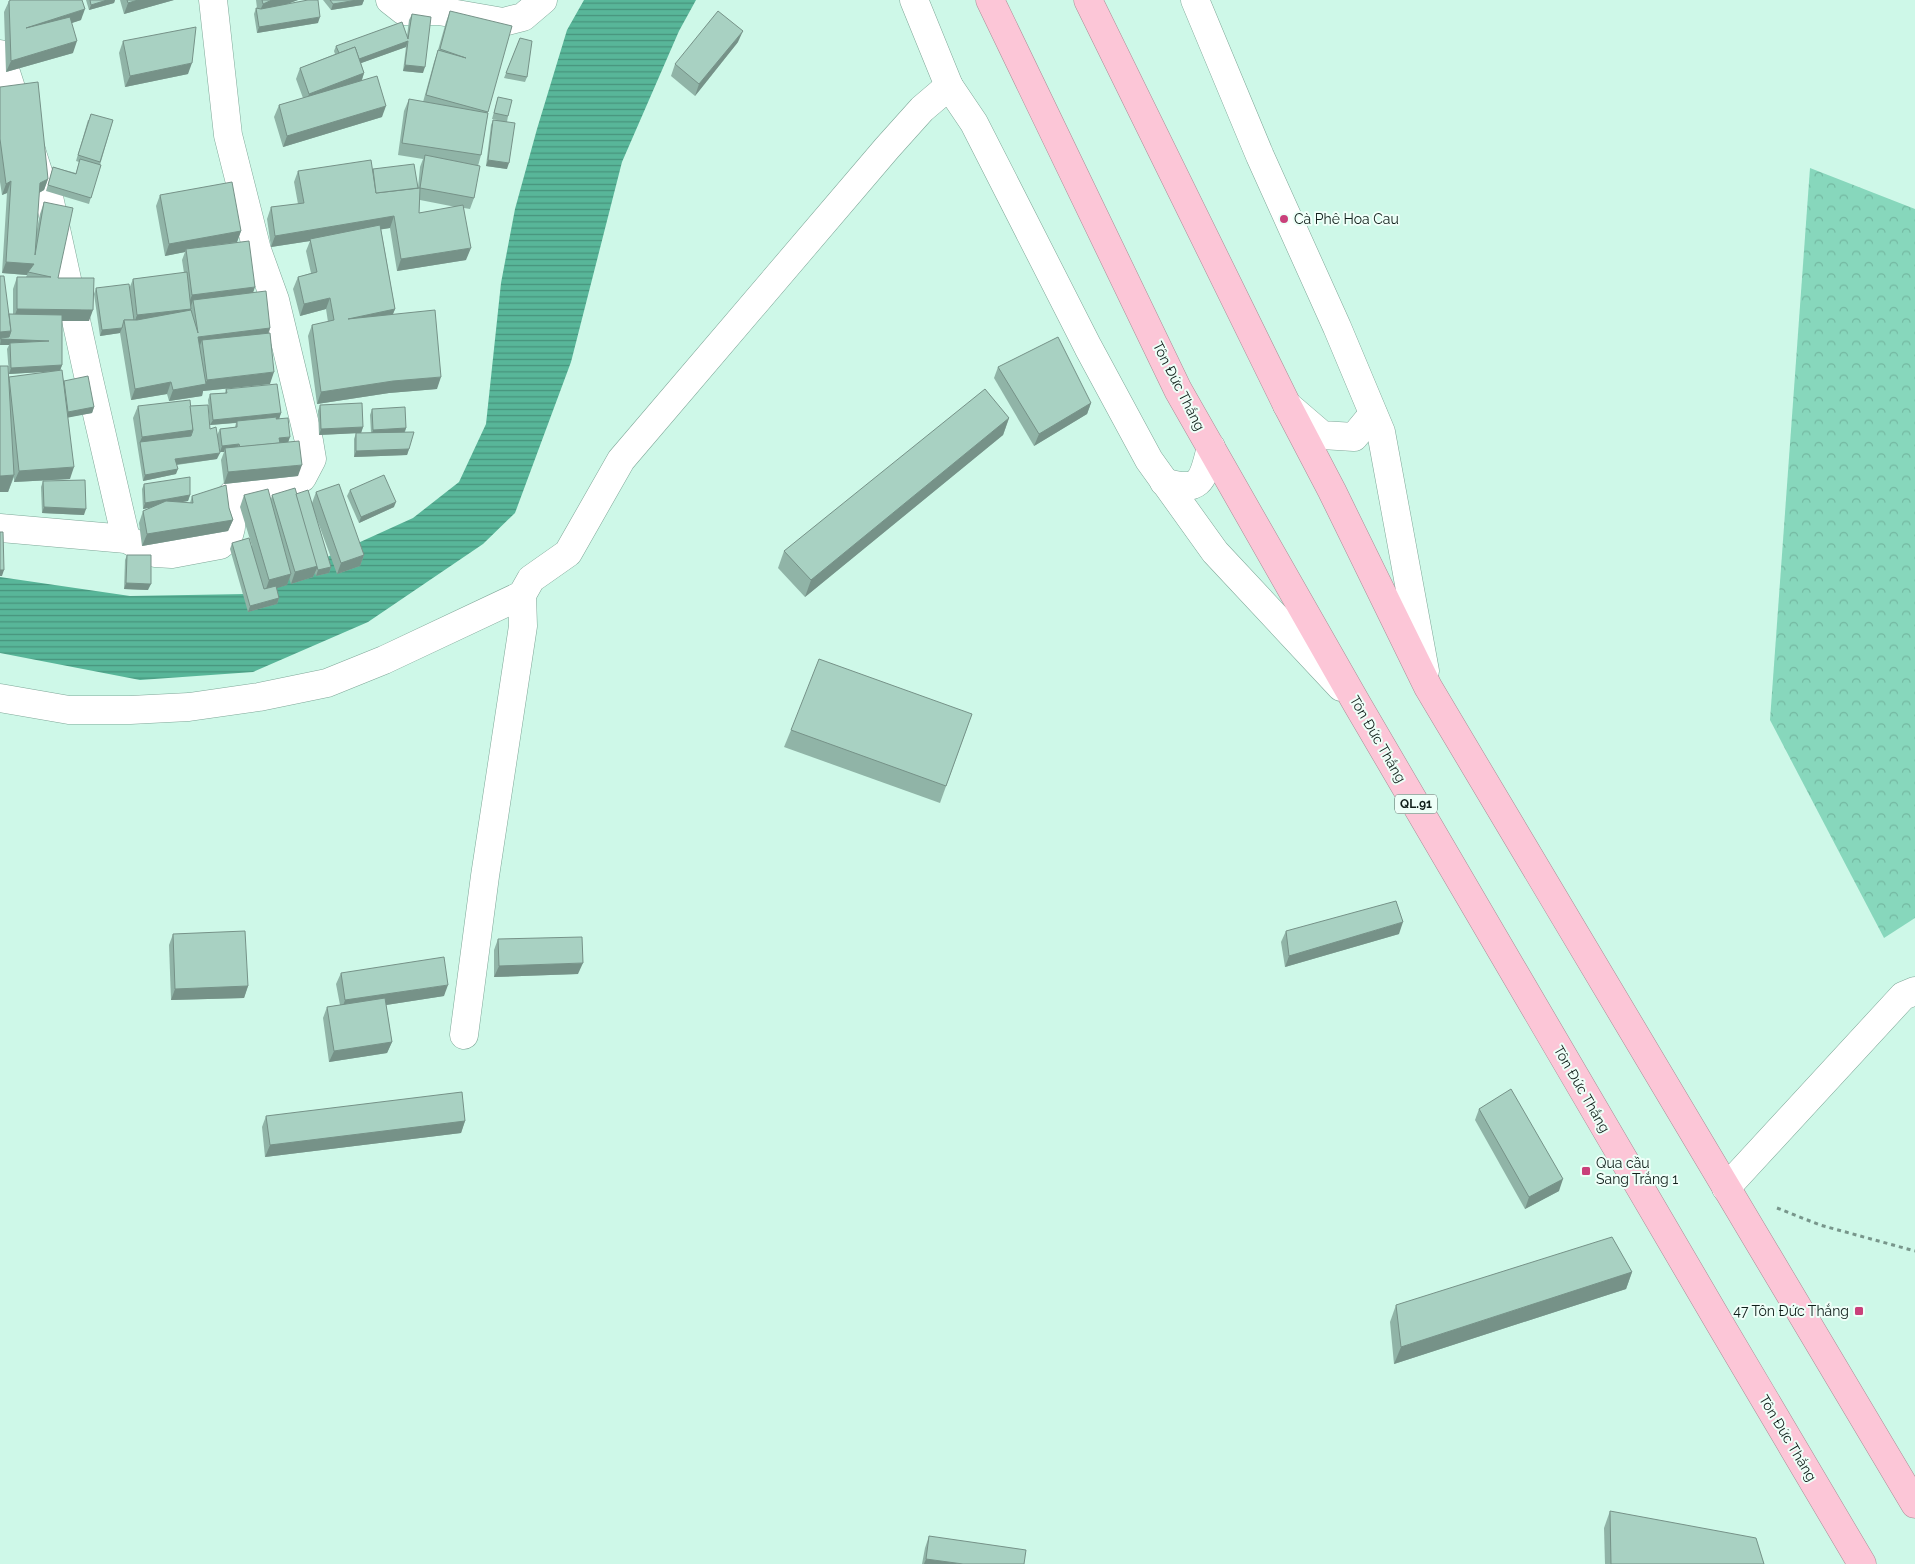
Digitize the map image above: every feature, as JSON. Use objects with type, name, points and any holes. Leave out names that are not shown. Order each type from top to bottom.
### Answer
[{"type":"highway","name":"Tôn Đức Thắng","points":[[990,0],[1081,185],[1178,390],[1358,704],[1862,1564]]},
{"type":"highway","points":[[1088,1],[1428,687],[1915,1504]]},
{"type":"street","points":[[0,528],[126,540],[155,553],[172,554],[220,546],[226,542],[231,532],[230,498],[234,493],[291,483],[302,478],[312,459],[310,441],[275,300],[257,250],[228,135],[213,0]]},
{"type":"street","points":[[390,0],[404,11],[439,12],[503,22],[523,18],[543,0]]},
{"type":"street","points":[[914,0],[949,86],[974,123],[1088,347],[1149,460],[1215,552],[1358,704]]},
{"type":"street","points":[[1195,0],[1260,156],[1337,327],[1381,432],[1428,687]]},
{"type":"street","points":[[0,54],[44,190],[49,197],[126,540]]},
{"type":"street","points":[[0,698],[69,710],[122,710],[189,707],[259,697],[335,680],[384,660],[526,587],[568,553],[621,460],[887,148],[922,109],[949,86]]},
{"type":"street","points":[[1287,405],[1322,434],[1354,437],[1373,414]]},
{"type":"street","points":[[1164,482],[1180,487],[1194,485],[1204,474],[1211,447]]},
{"type":"street","points":[[464,1035],[485,876],[523,626],[526,587]]},
{"type":"street","points":[[1726,1188],[1903,996],[1915,991]]},
{"type":"path","points":[[1726,1188],[1820,1225],[1915,1251]]},
{"type":"green space","points":[[1810,168],[1915,209],[1915,918],[1884,938],[1770,720]]},
{"type":"shaded area","points":[[584,0],[696,0],[679,31],[622,162],[571,362],[515,513],[483,544],[368,622],[253,672],[140,680],[0,653],[0,577],[130,596],[246,594],[413,518],[459,482],[486,424],[501,283],[515,209],[567,30]]},
{"type":"building","points":[[82,0],[85,9],[26,28],[70,17],[77,41],[11,61],[9,1]]},
{"type":"building","points":[[90,0],[107,0],[91,5]]},
{"type":"building","points":[[127,0],[138,0],[128,3]]},
{"type":"building","points":[[262,0],[272,0],[263,4]]},
{"type":"building","points":[[308,0],[318,0],[320,17],[259,27],[256,8],[261,9]]},
{"type":"building","points":[[330,0],[357,0],[333,4]]},
{"type":"building","points":[[450,11],[512,26],[488,112],[426,95],[438,50],[466,58],[440,49]]},
{"type":"building","points":[[718,11],[743,31],[699,84],[675,64]]},
{"type":"building","points":[[412,14],[431,17],[425,67],[405,65],[408,41],[359,59],[355,47],[339,53],[336,46],[402,22],[408,39]]},
{"type":"building","points":[[196,27],[192,63],[130,76],[123,41]]},
{"type":"building","points":[[520,38],[532,41],[527,77],[506,73]]},
{"type":"building","points":[[355,47],[364,73],[309,94],[300,68]]},
{"type":"building","points":[[377,76],[386,106],[287,136],[279,105]]},
{"type":"building","points":[[38,82],[48,179],[40,183],[35,255],[44,202],[73,208],[58,278],[94,278],[93,310],[17,309],[17,277],[51,277],[28,272],[34,264],[6,262],[11,181],[6,184],[0,139],[0,87]]},
{"type":"building","points":[[498,97],[512,100],[508,116],[494,113]]},
{"type":"building","points":[[409,99],[488,113],[481,155],[402,143]]},
{"type":"building","points":[[91,114],[113,120],[100,162],[78,155]]},
{"type":"building","points":[[493,120],[515,123],[509,163],[488,160]]},
{"type":"building","points":[[425,155],[480,166],[474,198],[420,188]]},
{"type":"building","points":[[80,159],[101,165],[91,198],[48,185],[53,167],[76,174]]},
{"type":"building","points":[[371,160],[376,193],[420,188],[419,213],[463,205],[471,248],[401,259],[394,216],[275,236],[271,207],[304,203],[298,171]]},
{"type":"building","points":[[414,164],[418,188],[376,193],[373,169]]},
{"type":"building","points":[[232,182],[241,231],[169,244],[160,195]]},
{"type":"building","points":[[380,225],[395,309],[348,319],[435,310],[441,377],[393,381],[321,392],[312,325],[334,320],[330,298],[304,304],[298,277],[317,272],[310,239]]},
{"type":"building","points":[[249,241],[255,287],[192,295],[186,249]]},
{"type":"building","points":[[187,272],[191,309],[137,315],[133,279]]},
{"type":"building","points":[[0,276],[4,276],[11,331],[0,332]]},
{"type":"building","points":[[129,284],[134,320],[124,320],[122,328],[102,330],[96,288]]},
{"type":"building","points":[[266,291],[270,328],[198,337],[206,384],[173,390],[171,382],[135,389],[124,320],[137,320],[191,310],[198,333],[193,300]]},
{"type":"building","points":[[9,314],[62,315],[62,365],[11,368],[10,343],[49,341],[1,339],[9,337],[11,331]]},
{"type":"building","points":[[270,333],[274,372],[207,380],[202,340]]},
{"type":"building","points":[[1058,337],[1091,403],[1039,434],[998,367]]},
{"type":"building","points":[[0,366],[8,366],[14,475],[0,476]]},
{"type":"building","points":[[62,370],[74,467],[19,471],[9,377]]},
{"type":"building","points":[[88,376],[94,407],[68,412],[64,381]]},
{"type":"building","points":[[277,384],[281,413],[213,420],[210,394],[227,393],[226,389]]},
{"type":"building","points":[[985,389],[1009,418],[811,580],[784,551]]},
{"type":"building","points":[[190,400],[193,430],[142,437],[138,406]]},
{"type":"building","points":[[362,403],[363,427],[321,429],[320,405]]},
{"type":"building","points":[[208,405],[210,429],[216,427],[220,453],[175,459],[178,469],[145,475],[140,442],[191,436],[193,430],[190,406]]},
{"type":"building","points":[[405,407],[406,428],[373,430],[372,409]]},
{"type":"building","points":[[277,417],[276,419],[288,418],[290,437],[279,438],[280,443],[240,447],[239,444],[222,446],[220,429],[237,427],[237,421]]},
{"type":"building","points":[[414,432],[409,449],[356,451],[356,433]]},
{"type":"building","points":[[299,441],[302,465],[228,472],[225,448]]},
{"type":"building","points":[[384,475],[396,502],[361,517],[350,490]]},
{"type":"building","points":[[190,477],[190,495],[145,503],[144,484]]},
{"type":"building","points":[[85,480],[86,509],[44,507],[43,481]]},
{"type":"building","points":[[339,484],[364,555],[341,563],[316,492]]},
{"type":"building","points":[[226,485],[229,508],[233,520],[147,534],[143,511],[166,501],[193,503],[192,496]]},
{"type":"building","points":[[295,488],[318,566],[295,572],[272,495]]},
{"type":"building","points":[[268,489],[291,574],[269,580],[244,495]]},
{"type":"building","points":[[308,490],[331,567],[318,570],[296,494]]},
{"type":"building","points":[[0,532],[3,532],[4,570],[0,570]]},
{"type":"building","points":[[249,538],[264,589],[276,586],[279,598],[250,606],[232,543]]},
{"type":"building","points":[[127,555],[151,555],[151,584],[126,583]]},
{"type":"building","points":[[819,659],[972,714],[946,786],[791,730]]},
{"type":"building","points":[[1396,901],[1403,922],[1289,956],[1286,931]]},
{"type":"building","points":[[245,931],[248,986],[175,989],[173,934]]},
{"type":"building","points":[[582,937],[583,963],[499,966],[498,939]]},
{"type":"building","points":[[444,957],[448,985],[345,1000],[341,973]]},
{"type":"building","points":[[385,998],[392,1042],[334,1051],[327,1007]]},
{"type":"building","points":[[1511,1089],[1563,1179],[1529,1197],[1479,1109]]},
{"type":"building","points":[[462,1092],[465,1121],[270,1145],[266,1116]]},
{"type":"building","points":[[1612,1237],[1632,1272],[1401,1347],[1396,1305]]},
{"type":"building","points":[[1610,1511],[1756,1538],[1764,1564],[1611,1564]]},
{"type":"building","points":[[929,1536],[1026,1550],[1024,1564],[963,1564],[926,1559]]},
{"type":"place","name":"Cà Phê Hoa Cau","points":[[1284,219]]},
{"type":"place","name":"Qua cầu Sang Trắng 1","points":[[1586,1171]]},
{"type":"place","name":"47 Tôn Đức Thắng","points":[[1859,1311]]}]
